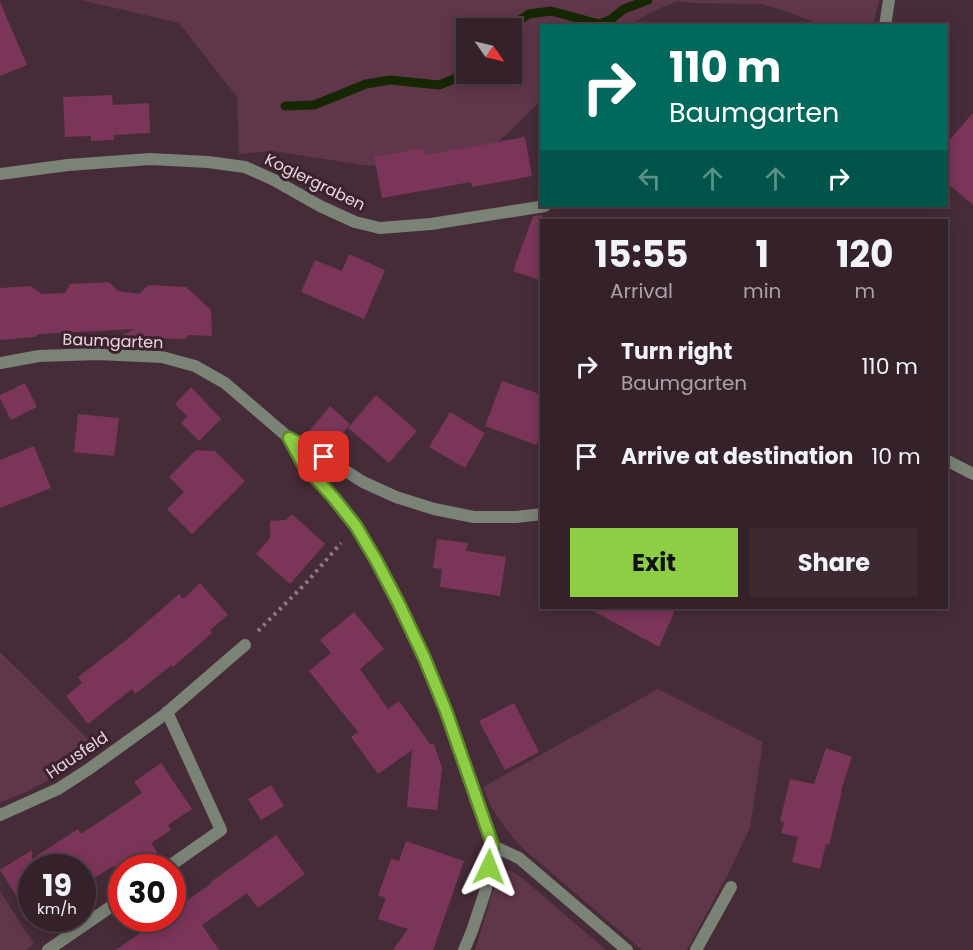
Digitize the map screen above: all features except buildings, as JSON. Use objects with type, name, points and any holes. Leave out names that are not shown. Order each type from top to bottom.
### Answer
[{"type":"street","points":[[885,24],[889,0]]},
{"type":"street","name":"Koglergraben","points":[[0,174],[68,165],[150,159],[208,162],[245,167],[355,222],[380,228],[431,224],[540,207]]},
{"type":"street","name":"Baumgarten","points":[[0,363],[39,356],[98,354],[162,357],[195,366],[225,383],[289,438],[363,482],[396,497],[434,509],[474,517],[540,514]]},
{"type":"street","points":[[289,438],[303,464],[356,526],[376,560],[424,657],[446,711],[493,846],[486,889],[464,950]]},
{"type":"street","points":[[948,461],[973,474]]},
{"type":"street","name":"Hausfeld","points":[[0,815],[58,789],[89,769],[167,712],[245,645]]},
{"type":"street","points":[[167,712],[220,831],[186,855]]},
{"type":"street","points":[[493,846],[519,858],[627,950]]},
{"type":"street","points":[[696,950],[731,887]]},
{"type":"street","points":[[48,950],[108,909]]},
{"type":"path","points":[[245,645],[306,583],[356,526]]},
{"type":"shaded area","points":[[81,0],[879,0],[873,24],[819,24],[761,4],[677,1],[649,13],[632,24],[540,24],[540,101],[489,150],[437,160],[369,166],[273,151],[239,154],[237,97],[179,23]]},
{"type":"shaded area","points":[[0,652],[97,748],[51,779],[0,802]]},
{"type":"shaded area","points":[[658,689],[763,742],[750,828],[687,950],[642,950],[526,851],[501,822],[483,787]]},
{"type":"shaded area","points":[[509,870],[522,878],[606,950],[475,950],[496,882]]},
{"type":"shaded area","points":[[0,891],[18,919],[18,932],[26,932],[34,944],[26,950],[0,950]]},
{"type":"waterway","points":[[522,18],[529,14],[551,11],[599,24],[610,20],[624,9],[648,0]]},
{"type":"waterway","points":[[285,106],[314,105],[366,84],[390,80],[439,85],[456,78]]},
{"type":"route","points":[[324,457],[289,438],[303,464],[356,526],[398,602],[424,657],[446,711],[493,846],[489,867]]}]
